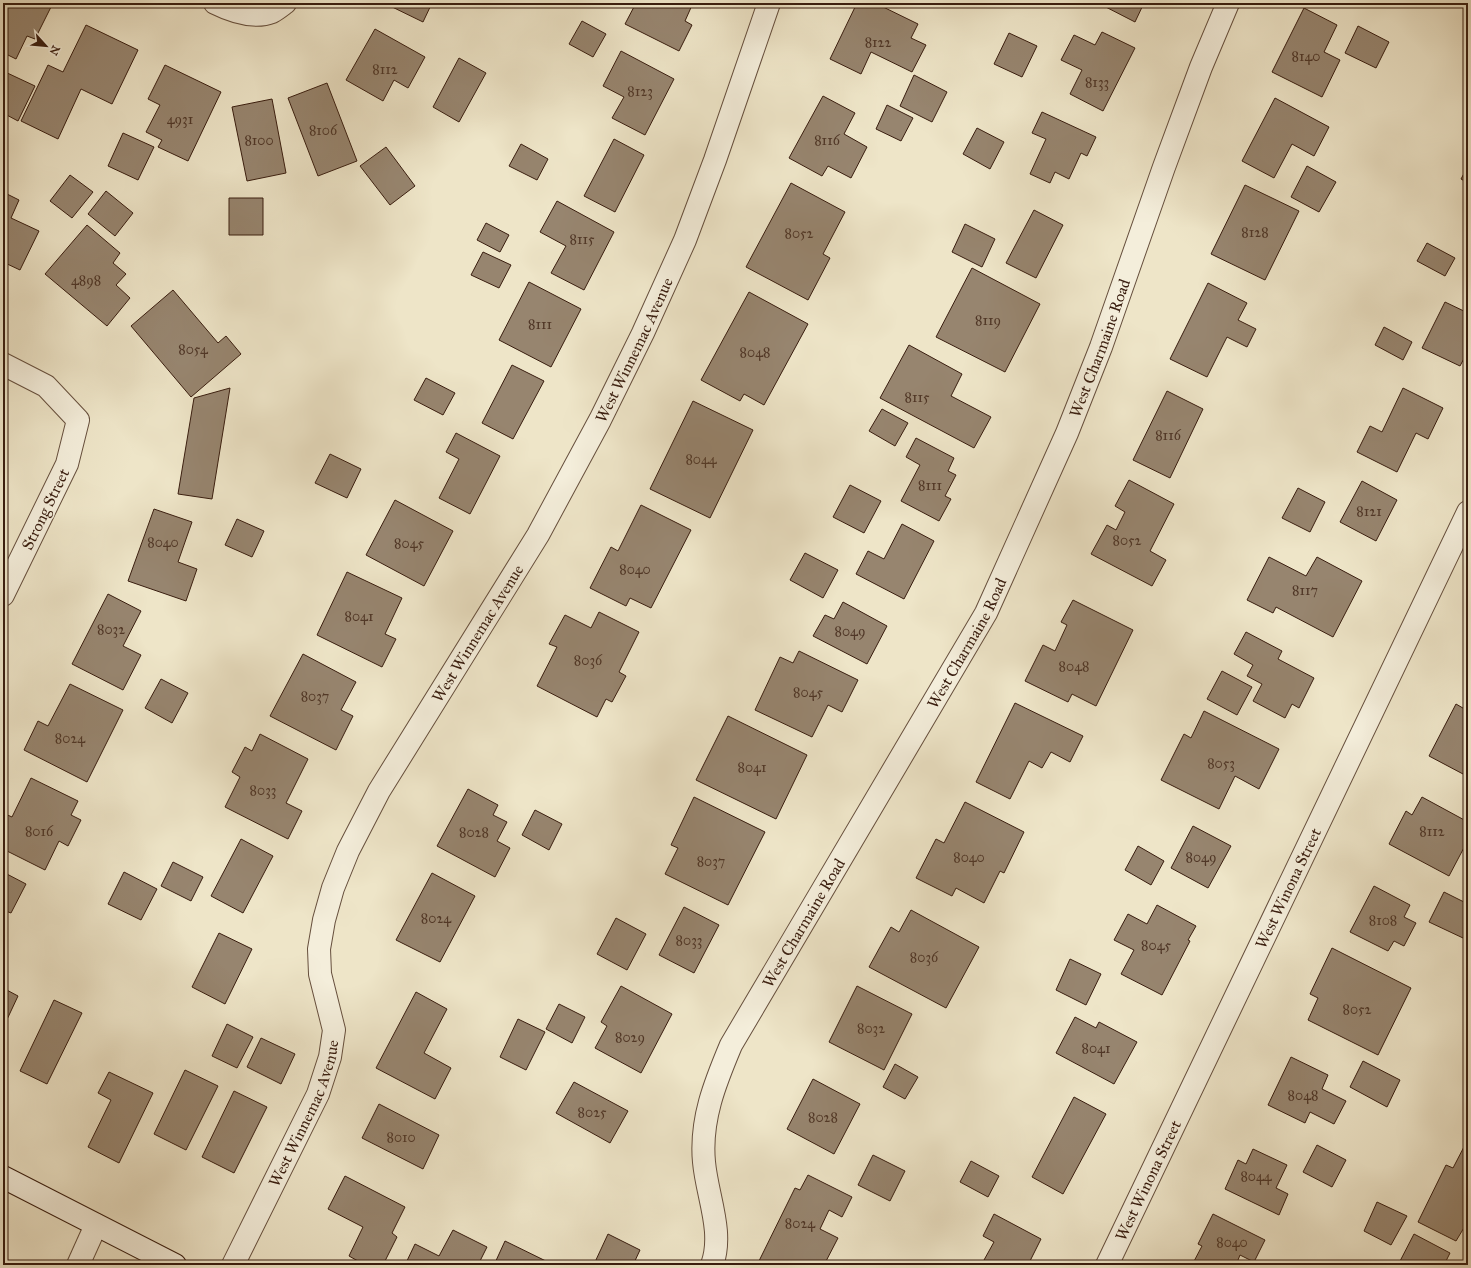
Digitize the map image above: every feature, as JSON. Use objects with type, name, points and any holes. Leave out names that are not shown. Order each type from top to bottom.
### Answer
[{"type":"street","points":[[215,3],[227,9],[251,15],[278,8]]},
{"type":"street","name":"West Winnemac Avenue","points":[[233,1265],[318,1094],[330,1058],[334,1030],[320,974],[319,949],[324,920],[333,888],[348,851],[379,791],[538,536],[603,413],[643,333],[685,240],[769,3]]},
{"type":"street","name":"West Charmaine Road","points":[[712,1265],[717,1235],[704,1162],[703,1125],[714,1084],[731,1045],[986,613],[1035,506],[1102,347],[1166,160],[1201,67],[1228,3]]},
{"type":"street","name":"Strong Street","points":[[3,364],[46,386],[78,420],[67,464],[3,595]]},
{"type":"street","name":"West Winona Street","points":[[1107,1265],[1468,512]]},
{"type":"street","points":[[3,1177],[175,1265]]},
{"type":"street","points":[[78,1265],[96,1225]]},
{"type":"building","points":[[3,3],[49,3],[52,5],[35,39],[27,36],[16,59],[4,53],[3,55]]},
{"type":"building","points":[[384,3],[432,3],[423,22]]},
{"type":"building","points":[[636,3],[693,3],[685,21],[692,25],[679,51],[625,24]]},
{"type":"building","points":[[857,3],[875,3],[918,24],[911,38],[926,45],[912,72],[871,52],[861,74],[830,59]]},
{"type":"building","points":[[1098,3],[1144,3],[1135,22]]},
{"type":"building","points":[[1304,8],[1337,25],[1324,52],[1340,60],[1322,97],[1272,72]]},
{"type":"building","points":[[582,21],[606,34],[593,57],[569,44]]},
{"type":"building","points":[[86,25],[138,50],[112,104],[81,89],[58,139],[21,121],[48,65],[63,72]]},
{"type":"building","points":[[1358,26],[1389,42],[1376,68],[1345,53]]},
{"type":"building","points":[[375,29],[425,57],[408,88],[394,80],[383,101],[346,80]]},
{"type":"building","points":[[1102,32],[1135,48],[1103,111],[1070,94],[1082,70],[1061,60],[1074,35],[1095,45]]},
{"type":"building","points":[[1009,33],[1037,46],[1022,77],[994,64]]},
{"type":"building","points":[[621,51],[674,79],[645,135],[612,118],[624,97],[603,86]]},
{"type":"building","points":[[459,58],[486,73],[459,122],[433,107]]},
{"type":"building","points":[[165,65],[221,92],[188,161],[158,147],[162,140],[146,132],[160,105],[148,99]]},
{"type":"building","points":[[3,71],[35,86],[18,121],[3,113]]},
{"type":"building","points":[[914,75],[947,92],[932,122],[900,106]]},
{"type":"building","points":[[327,83],[357,161],[318,176],[288,98]]},
{"type":"building","points":[[823,96],[855,113],[844,134],[867,147],[851,178],[828,166],[822,176],[789,158]]},
{"type":"building","points":[[1275,98],[1329,127],[1314,156],[1292,144],[1274,178],[1242,161]]},
{"type":"building","points":[[272,99],[286,173],[247,181],[232,107]]},
{"type":"building","points":[[887,105],[913,118],[901,141],[876,129]]},
{"type":"building","points":[[1042,112],[1096,137],[1087,156],[1081,153],[1069,179],[1055,172],[1050,183],[1030,174],[1046,139],[1032,133]]},
{"type":"building","points":[[977,128],[1004,142],[990,169],[963,154]]},
{"type":"building","points":[[123,133],[154,147],[138,180],[108,166]]},
{"type":"building","points":[[614,139],[644,155],[615,212],[584,196]]},
{"type":"building","points":[[521,144],[548,159],[537,180],[509,166]]},
{"type":"building","points":[[386,147],[415,186],[390,205],[360,166]]},
{"type":"building","points":[[1307,166],[1336,182],[1319,212],[1291,197]]},
{"type":"building","points":[[1468,166],[1468,183],[1461,179]]},
{"type":"building","points":[[70,175],[93,192],[72,218],[50,201]]},
{"type":"building","points":[[791,183],[845,212],[823,254],[830,258],[808,300],[746,267]]},
{"type":"building","points":[[1245,185],[1299,211],[1265,280],[1211,254]]},
{"type":"building","points":[[106,191],[133,213],[115,236],[88,214]]},
{"type":"building","points":[[3,192],[19,200],[11,218],[39,231],[20,270],[3,262]]},
{"type":"building","points":[[229,198],[263,198],[263,235],[229,235]]},
{"type":"building","points":[[557,201],[614,232],[584,290],[551,273],[566,246],[540,232]]},
{"type":"building","points":[[1034,210],[1063,225],[1036,278],[1006,263]]},
{"type":"building","points":[[486,223],[509,235],[500,252],[477,240]]},
{"type":"building","points":[[965,224],[995,239],[982,267],[952,252]]},
{"type":"building","points":[[87,225],[120,253],[113,263],[126,274],[116,285],[130,298],[107,326],[45,274]]},
{"type":"building","points":[[1427,243],[1455,258],[1445,276],[1417,261]]},
{"type":"building","points":[[483,252],[511,265],[499,288],[471,275]]},
{"type":"building","points":[[972,268],[1040,304],[1005,372],[936,337]]},
{"type":"building","points":[[529,282],[581,309],[551,367],[499,340]]},
{"type":"building","points":[[1208,283],[1247,303],[1238,320],[1256,329],[1247,347],[1227,337],[1207,377],[1170,359]]},
{"type":"building","points":[[173,290],[218,343],[226,336],[241,354],[191,397],[131,326]]},
{"type":"building","points":[[749,292],[808,324],[764,405],[744,394],[740,401],[701,380]]},
{"type":"building","points":[[1445,302],[1468,313],[1468,351],[1460,366],[1422,348]]},
{"type":"building","points":[[1384,327],[1412,342],[1403,360],[1375,345]]},
{"type":"building","points":[[909,345],[962,374],[951,396],[991,417],[974,448],[880,398]]},
{"type":"building","points":[[512,365],[544,381],[513,439],[482,423]]},
{"type":"building","points":[[426,378],[455,393],[443,415],[414,400]]},
{"type":"building","points":[[230,388],[212,499],[178,494],[194,398]]},
{"type":"building","points":[[1403,388],[1443,408],[1428,439],[1416,433],[1397,472],[1357,452],[1370,426],[1382,432]]},
{"type":"building","points":[[1167,391],[1203,409],[1170,478],[1133,460]]},
{"type":"building","points":[[693,401],[753,430],[710,518],[650,489]]},
{"type":"building","points":[[882,409],[908,423],[895,446],[869,431]]},
{"type":"building","points":[[456,433],[500,456],[470,514],[439,498],[459,459],[446,452]]},
{"type":"building","points":[[916,438],[954,458],[948,471],[956,475],[945,496],[951,499],[939,521],[901,501],[920,465],[906,457]]},
{"type":"building","points":[[330,454],[361,469],[347,498],[315,483]]},
{"type":"building","points":[[1129,480],[1174,504],[1150,551],[1166,560],[1152,586],[1091,554],[1107,525],[1116,530],[1125,512],[1115,506]]},
{"type":"building","points":[[1362,481],[1397,500],[1376,541],[1340,522]]},
{"type":"building","points":[[850,485],[881,501],[864,533],[833,517]]},
{"type":"building","points":[[1298,488],[1325,502],[1310,532],[1282,518]]},
{"type":"building","points":[[395,500],[453,531],[424,586],[366,555]]},
{"type":"building","points":[[641,505],[691,530],[651,608],[630,598],[626,606],[590,588],[611,547],[618,551]]},
{"type":"building","points":[[154,509],[192,522],[178,562],[197,569],[186,601],[128,581]]},
{"type":"building","points":[[237,519],[264,531],[252,557],[225,545]]},
{"type":"building","points":[[902,524],[934,541],[904,599],[856,574],[868,551],[884,559]]},
{"type":"building","points":[[805,553],[838,570],[823,598],[790,580]]},
{"type":"building","points":[[1269,557],[1306,576],[1317,557],[1362,581],[1333,637],[1276,607],[1273,613],[1247,600]]},
{"type":"building","points":[[347,572],[402,598],[385,634],[396,639],[382,667],[317,635]]},
{"type":"building","points":[[108,594],[141,611],[123,646],[141,655],[123,690],[72,664]]},
{"type":"building","points":[[1073,600],[1133,630],[1096,706],[1072,694],[1068,702],[1025,681],[1043,645],[1055,651],[1067,625],[1061,622]]},
{"type":"building","points":[[843,602],[887,626],[867,664],[813,636],[825,615],[834,619]]},
{"type":"building","points":[[599,612],[639,632],[619,672],[626,676],[612,702],[606,699],[597,717],[537,686],[557,647],[549,644],[565,615],[591,628]]},
{"type":"building","points":[[1246,632],[1282,651],[1278,659],[1314,678],[1299,708],[1292,704],[1285,718],[1253,701],[1262,684],[1247,676],[1253,665],[1234,654]]},
{"type":"building","points":[[799,651],[858,680],[842,712],[828,705],[812,737],[755,710],[780,657],[793,663]]},
{"type":"building","points":[[303,654],[356,682],[341,710],[353,716],[336,750],[270,716]]},
{"type":"building","points":[[1222,671],[1252,687],[1237,715],[1207,699]]},
{"type":"building","points":[[161,679],[188,693],[172,723],[145,708]]},
{"type":"building","points":[[70,684],[123,710],[87,782],[24,750],[38,721],[48,726]]},
{"type":"building","points":[[1015,703],[1083,736],[1070,762],[1051,752],[1042,768],[1029,761],[1010,799],[976,782]]},
{"type":"building","points":[[1456,704],[1468,711],[1468,765],[1463,774],[1429,756]]},
{"type":"building","points":[[1204,711],[1279,749],[1259,789],[1235,776],[1219,809],[1161,780],[1184,734],[1191,738]]},
{"type":"building","points":[[728,716],[807,755],[776,819],[696,780]]},
{"type":"building","points":[[260,734],[308,759],[286,803],[302,811],[288,839],[225,807],[240,777],[232,772],[245,747],[252,751]]},
{"type":"building","points":[[31,778],[78,801],[71,815],[81,820],[68,846],[59,841],[45,870],[3,849],[3,813],[12,817]]},
{"type":"building","points":[[468,789],[498,805],[493,815],[507,822],[497,841],[510,848],[495,877],[437,846]]},
{"type":"building","points":[[694,797],[765,832],[728,905],[665,874],[678,848],[671,845]]},
{"type":"building","points":[[1422,797],[1468,822],[1468,840],[1449,876],[1389,844],[1406,811],[1412,815]]},
{"type":"building","points":[[965,802],[1024,832],[1004,873],[1000,871],[984,903],[956,888],[952,896],[916,878],[936,839],[944,843]]},
{"type":"building","points":[[535,810],[562,824],[549,850],[522,835]]},
{"type":"building","points":[[1193,826],[1231,846],[1208,888],[1171,868]]},
{"type":"building","points":[[241,839],[273,856],[243,913],[211,896]]},
{"type":"building","points":[[1138,846],[1164,861],[1151,885],[1125,870]]},
{"type":"building","points":[[173,862],[203,877],[191,901],[161,886]]},
{"type":"building","points":[[3,872],[26,884],[11,913],[3,910]]},
{"type":"building","points":[[124,872],[157,889],[141,920],[108,904]]},
{"type":"building","points":[[432,873],[475,896],[440,962],[396,940]]},
{"type":"building","points":[[1374,886],[1410,905],[1404,917],[1416,923],[1404,946],[1394,941],[1388,951],[1350,932]]},
{"type":"building","points":[[1444,892],[1468,904],[1468,928],[1463,938],[1429,922]]},
{"type":"building","points":[[1157,905],[1196,926],[1188,940],[1190,941],[1162,995],[1121,974],[1134,950],[1114,940],[1128,914],[1147,924]]},
{"type":"building","points":[[684,907],[719,925],[694,973],[659,955]]},
{"type":"building","points":[[911,910],[979,947],[946,1008],[869,967],[891,927],[899,932]]},
{"type":"building","points":[[616,918],[646,934],[627,970],[597,954]]},
{"type":"building","points":[[219,933],[252,949],[225,1004],[192,987]]},
{"type":"building","points":[[1332,948],[1411,988],[1378,1055],[1308,1020],[1318,998],[1310,994]]},
{"type":"building","points":[[1070,959],[1101,974],[1086,1005],[1056,990]]},
{"type":"building","points":[[621,986],[672,1014],[641,1073],[595,1048],[607,1026],[601,1022]]},
{"type":"building","points":[[857,986],[912,1014],[884,1070],[829,1042]]},
{"type":"building","points":[[3,988],[18,996],[3,1028]]},
{"type":"building","points":[[416,992],[447,1009],[424,1053],[451,1068],[435,1099],[376,1068]]},
{"type":"building","points":[[54,1000],[82,1013],[47,1084],[20,1071]]},
{"type":"building","points":[[559,1004],[585,1017],[572,1043],[546,1029]]},
{"type":"building","points":[[1075,1017],[1096,1028],[1099,1022],[1137,1042],[1114,1084],[1056,1053]]},
{"type":"building","points":[[518,1019],[545,1032],[526,1070],[500,1057]]},
{"type":"building","points":[[227,1024],[253,1037],[237,1068],[212,1056]]},
{"type":"building","points":[[261,1038],[295,1054],[281,1084],[247,1067]]},
{"type":"building","points":[[1291,1057],[1328,1075],[1322,1089],[1346,1101],[1334,1124],[1310,1112],[1305,1123],[1268,1105]]},
{"type":"building","points":[[1363,1061],[1400,1080],[1387,1107],[1350,1087]]},
{"type":"building","points":[[895,1064],[918,1077],[905,1099],[883,1087]]},
{"type":"building","points":[[185,1070],[218,1086],[186,1150],[154,1134]]},
{"type":"building","points":[[109,1072],[153,1093],[119,1163],[88,1147],[111,1100],[98,1093]]},
{"type":"building","points":[[813,1079],[860,1104],[834,1154],[787,1129]]},
{"type":"building","points":[[574,1082],[628,1111],[610,1143],[556,1113]]},
{"type":"building","points":[[234,1091],[267,1107],[234,1173],[202,1157]]},
{"type":"building","points":[[1074,1097],[1106,1114],[1063,1194],[1032,1177]]},
{"type":"building","points":[[379,1104],[439,1135],[423,1169],[362,1138]]},
{"type":"building","points":[[1467,1141],[1468,1221],[1456,1241],[1418,1222],[1446,1165],[1453,1168]]},
{"type":"building","points":[[1317,1145],[1346,1160],[1332,1187],[1303,1172]]},
{"type":"building","points":[[1253,1149],[1287,1165],[1276,1188],[1288,1194],[1279,1215],[1225,1189],[1238,1160],[1246,1164]]},
{"type":"building","points":[[873,1155],[905,1171],[890,1201],[858,1185]]},
{"type":"building","points":[[971,1161],[999,1176],[988,1197],[960,1182]]},
{"type":"building","points":[[808,1175],[852,1197],[842,1217],[829,1210],[820,1229],[838,1238],[824,1265],[762,1265],[758,1263],[795,1188],[800,1190]]},
{"type":"building","points":[[345,1176],[405,1207],[392,1233],[397,1237],[383,1265],[365,1265],[349,1256],[363,1227],[328,1209]]},
{"type":"building","points":[[1377,1202],[1407,1216],[1391,1245],[1364,1231]]},
{"type":"building","points":[[994,1214],[1041,1239],[1028,1265],[994,1265],[984,1260],[994,1242],[983,1236]]},
{"type":"building","points":[[1213,1214],[1265,1240],[1254,1262],[1240,1255],[1236,1265],[1192,1265],[1202,1246],[1198,1244]]},
{"type":"building","points":[[453,1230],[487,1247],[478,1265],[405,1265],[415,1244],[439,1256]]},
{"type":"building","points":[[608,1234],[640,1250],[633,1265],[601,1265],[595,1262]]},
{"type":"building","points":[[1414,1234],[1450,1253],[1444,1265],[1398,1265]]},
{"type":"building","points":[[505,1241],[554,1265],[494,1265]]}]
